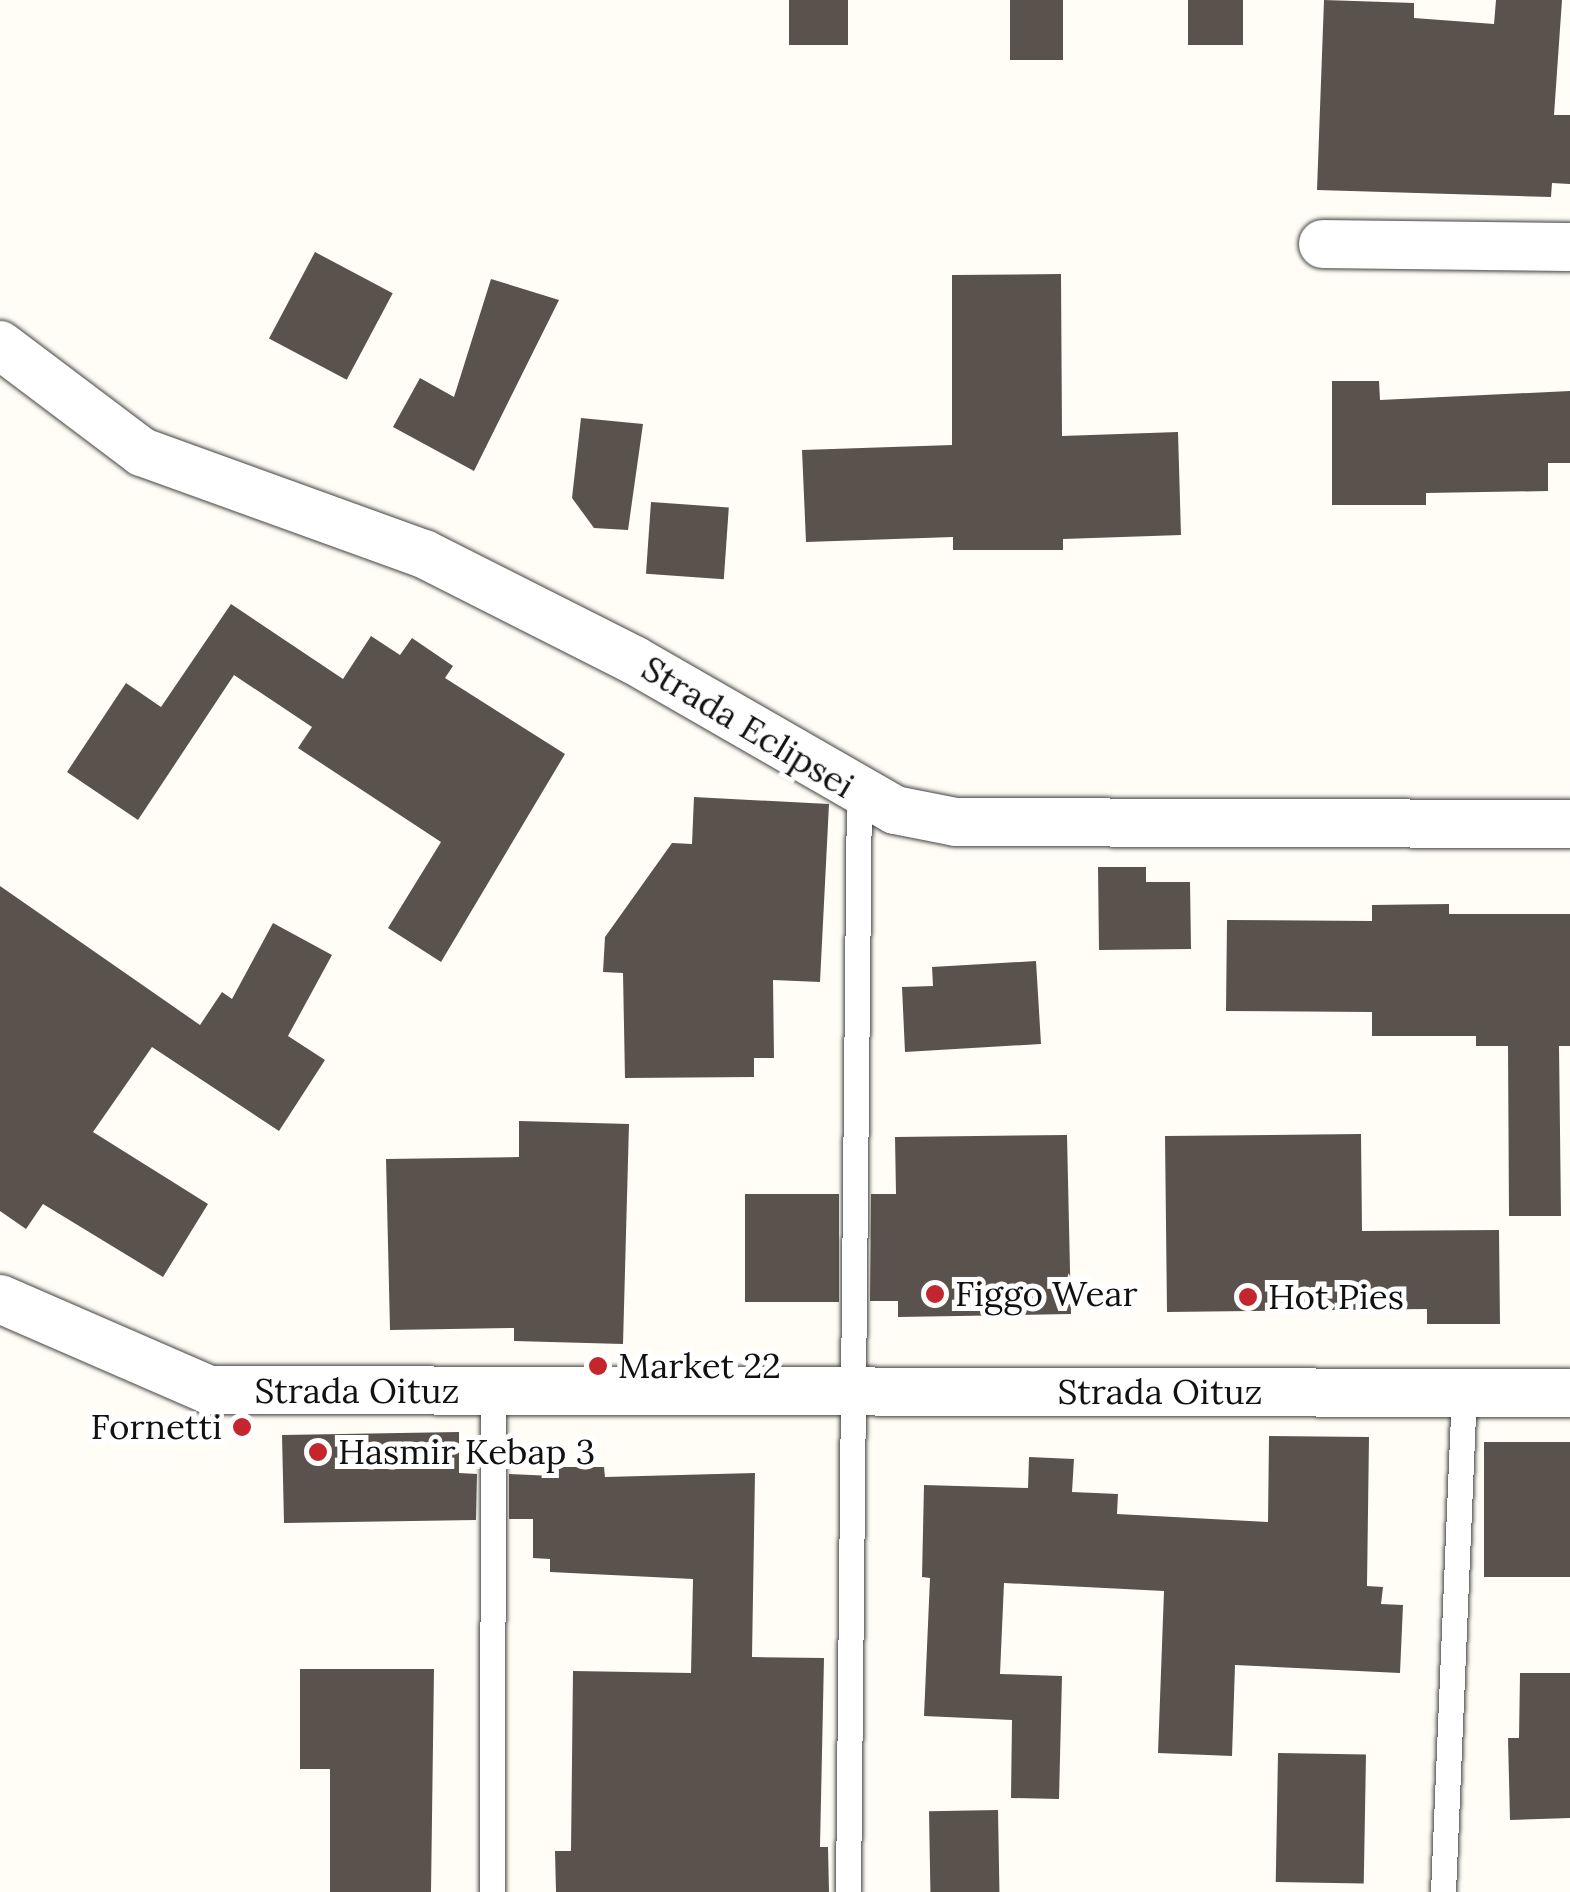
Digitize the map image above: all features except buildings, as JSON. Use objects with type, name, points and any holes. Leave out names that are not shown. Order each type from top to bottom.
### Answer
[{"type":"street","points":[[1323,244],[1570,247]]},
{"type":"street","name":"Strada Eclipsei","points":[[0,345],[142,452],[424,554],[634,660],[859,794],[924,819],[1570,824]]},
{"type":"street","name":"Strada Oituz","points":[[0,1299],[210,1390],[1570,1393]]},
{"type":"lane","points":[[848,1892],[859,794]]},
{"type":"lane","name":"Strada Oituz","points":[[492,1391],[492,1892]]},
{"type":"lane","points":[[1443,1892],[1464,1393]]},
{"type":"place","name":"Figgo Wear","points":[[935,1294]]},
{"type":"place","name":"Hot Pies","points":[[1248,1297]]},
{"type":"place","name":"Market 22","points":[[598,1366]]},
{"type":"place","name":"Fornetti","points":[[242,1427]]},
{"type":"place","name":"Hasmir Kebap 3","points":[[318,1452]]}]
